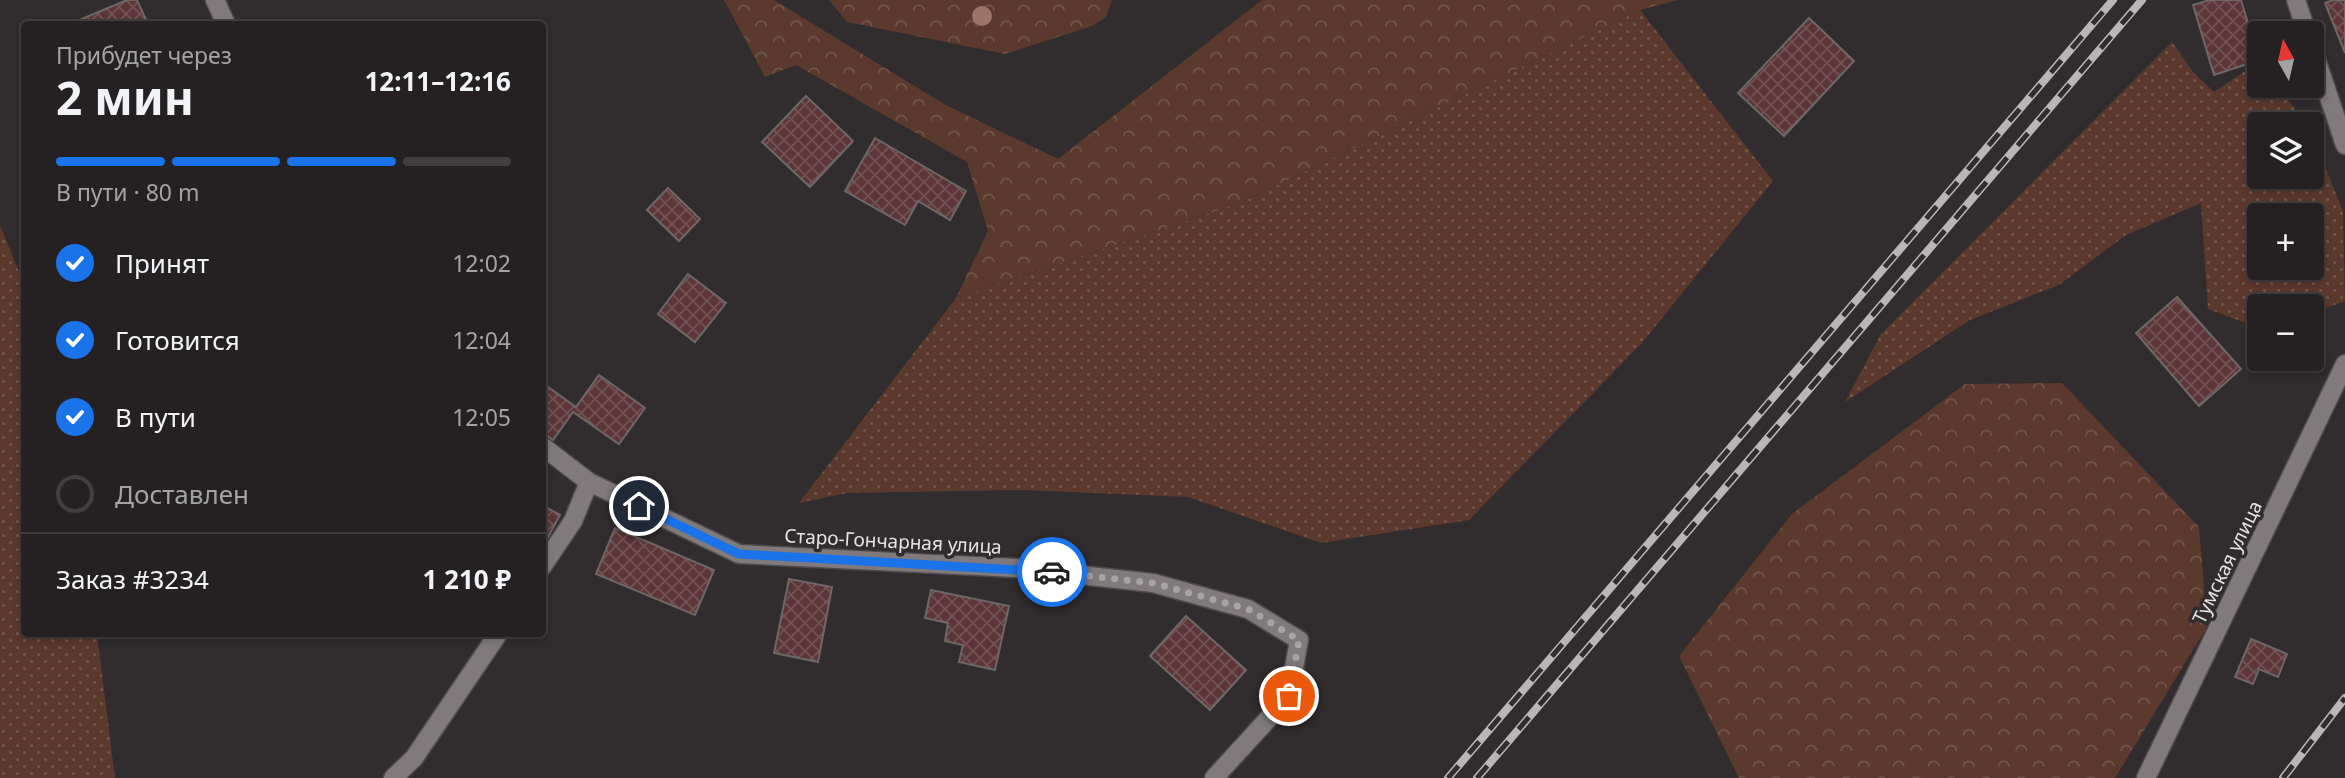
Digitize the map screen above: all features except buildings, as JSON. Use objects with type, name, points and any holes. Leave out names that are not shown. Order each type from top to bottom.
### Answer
[{"type":"street","points":[[215,0],[225,21]]},
{"type":"street","points":[[2296,0],[2303,21]]},
{"type":"street","points":[[2324,83],[2345,145]]},
{"type":"street","name":"Тумская улица","points":[[2146,778],[2345,364]]},
{"type":"street","name":"Старо-Гончарная улица","points":[[546,449],[589,482],[739,554],[1030,570],[1153,583],[1248,609],[1299,640],[1289,696],[1214,778]]},
{"type":"street","points":[[546,561],[573,521],[589,482]]},
{"type":"street","points":[[393,778],[414,758],[496,637]]},
{"type":"green space","points":[[724,0],[774,0],[944,104],[1058,159],[1262,0],[1678,0],[1640,10],[1240,203],[956,298],[988,231],[967,162],[796,65],[765,77]]},
{"type":"green space","points":[[829,0],[1112,0],[1106,17],[1092,26],[1005,54],[847,22]]},
{"type":"green space","points":[[1640,10],[1773,181],[1641,344],[1469,520],[1321,543],[1188,497],[1022,490],[847,493],[799,503],[956,298],[1240,203]]},
{"type":"green space","points":[[2172,42],[2194,73],[2214,92],[2247,70],[2247,98],[2287,98],[2297,112],[2247,112],[2247,189],[2324,189],[2324,164],[2343,211],[2345,301],[2324,309],[2324,294],[2247,294],[2247,324],[2208,309],[2201,203],[2126,235],[2059,285],[1970,320],[1845,402],[1881,334]]},
{"type":"green space","points":[[0,225],[21,277],[21,637],[97,637],[115,778],[0,778]]},
{"type":"green space","points":[[2062,383],[2199,527],[2207,627],[2115,778],[1739,778],[1679,656],[1792,514],[1965,384]]},
{"type":"railway","points":[[1448,778],[2113,0]]},
{"type":"railway","points":[[1477,778],[2142,0]]},
{"type":"railway","points":[[2283,778],[2345,698]]},
{"type":"way so far","points":[[1052,572],[1153,583],[1248,609],[1299,640],[1289,696]]},
{"type":"route","points":[[639,506],[739,554],[1052,572]]}]
